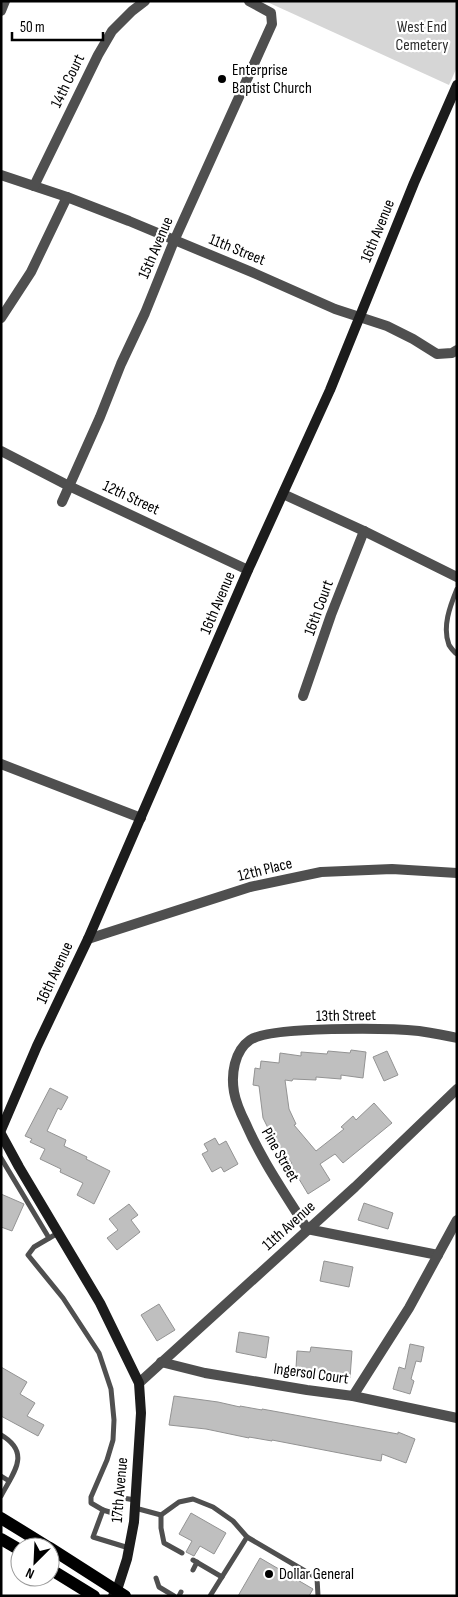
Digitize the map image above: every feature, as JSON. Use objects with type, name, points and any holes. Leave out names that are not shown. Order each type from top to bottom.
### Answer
[{"type":"main road","points":[[1,1518],[31,1537]]},
{"type":"main road","points":[[60,1555],[118,1594]]},
{"type":"main road","points":[[60,1575],[94,1596]]},
{"type":"street","points":[[1,11],[5,1]]},
{"type":"street","name":"14th Court","points":[[34,186],[98,55],[112,31],[145,1]]},
{"type":"street","name":"15th Avenue","points":[[69,486],[145,313],[174,241],[272,24],[271,13],[249,1]]},
{"type":"street","name":"16th Avenue","points":[[1,1130],[37,1046],[88,939],[248,570],[330,390],[414,183],[457,85]]},
{"type":"street","name":"11th Street","points":[[1,175],[67,197],[256,274],[335,309],[387,326],[437,354],[452,353],[457,350]]},
{"type":"street","points":[[1,318],[30,272],[67,197]]},
{"type":"street","name":"12th Street","points":[[1,451],[69,486],[248,570]]},
{"type":"street","points":[[62,502],[69,486]]},
{"type":"street","points":[[284,494],[457,577]]},
{"type":"street","name":"16th Court","points":[[302,696],[364,531]]},
{"type":"street","points":[[1,764],[141,818]]},
{"type":"street","name":"12th Place","points":[[88,939],[250,888],[321,872],[392,869],[457,873]]},
{"type":"street","name":"13th Street","points":[[240,1051],[249,1041],[275,1033],[347,1029],[400,1030],[418,1031],[457,1038]]},
{"type":"street","name":"Pine Street","points":[[240,1051],[234,1064],[232,1077],[236,1104],[254,1143],[307,1229]]},
{"type":"street","name":"11th Avenue","points":[[139,1382],[355,1187],[457,1090]]},
{"type":"street","points":[[1,1134],[100,1303],[139,1382]]},
{"type":"street","points":[[353,1396],[409,1308],[457,1220]]},
{"type":"street","points":[[307,1229],[438,1255]]},
{"type":"street","name":"Ingersol Court","points":[[161,1362],[215,1375],[353,1396],[457,1418]]},
{"type":"street","name":"17th Avenue","points":[[118,1594],[127,1559],[135,1504],[141,1413],[139,1382]]},
{"type":"lane","points":[[457,589],[450,606],[446,627],[449,646],[457,654]]},
{"type":"lane","points":[[1,1158],[49,1238]]},
{"type":"lane","points":[[58,1233],[34,1246],[28,1255],[63,1298],[99,1353],[111,1389],[114,1420],[113,1440],[90,1503],[119,1515],[123,1498],[161,1515]]},
{"type":"lane","points":[[1,1435],[7,1438],[17,1451],[19,1463],[1,1496]]},
{"type":"lane","points":[[1,1476],[10,1481]]},
{"type":"lane","points":[[161,1515],[179,1502],[193,1499],[213,1507],[233,1521],[247,1537],[317,1578],[318,1596]]},
{"type":"lane","points":[[103,1510],[93,1537],[129,1548]]},
{"type":"lane","points":[[161,1515],[164,1543],[182,1553]]},
{"type":"lane","points":[[210,1596],[247,1537]]},
{"type":"lane","points":[[169,1554],[172,1548]]},
{"type":"lane","points":[[193,1570],[195,1561],[222,1577]]},
{"type":"lane","points":[[156,1578],[158,1587],[169,1590],[174,1596]]},
{"type":"green space","name":"West End Cemetery","points":[[265,1],[457,1],[457,67],[449,85]]},
{"type":"building","points":[[351,1050],[366,1052],[363,1078],[341,1075],[341,1079],[316,1077],[316,1080],[285,1080],[289,1109],[296,1124],[294,1125],[316,1151],[344,1129],[341,1127],[353,1116],[356,1120],[374,1103],[392,1123],[343,1163],[335,1154],[320,1164],[330,1180],[308,1194],[290,1164],[292,1163],[277,1146],[263,1118],[259,1086],[253,1085],[255,1068],[260,1069],[261,1061],[279,1063],[280,1053],[301,1056],[301,1052],[327,1054],[328,1051],[350,1053]]},
{"type":"building","points":[[387,1051],[398,1075],[384,1081],[373,1057]]},
{"type":"building","points":[[50,1088],[68,1097],[61,1110],[58,1108],[47,1131],[66,1140],[64,1146],[110,1171],[94,1204],[77,1195],[83,1183],[60,1172],[61,1169],[40,1159],[45,1149],[30,1142],[32,1139],[25,1136]]},
{"type":"building","points":[[215,1138],[219,1145],[226,1141],[238,1164],[224,1172],[221,1167],[212,1172],[202,1154],[208,1151],[204,1144]]},
{"type":"building","points":[[1,1194],[24,1204],[12,1231],[1,1227]]},
{"type":"building","points":[[364,1203],[393,1213],[388,1229],[358,1220]]},
{"type":"building","points":[[129,1204],[138,1215],[131,1220],[140,1232],[117,1250],[107,1238],[118,1230],[109,1219]]},
{"type":"building","points":[[324,1261],[353,1267],[349,1287],[320,1281]]},
{"type":"building","points":[[159,1304],[175,1330],[157,1341],[141,1315]]},
{"type":"building","points":[[239,1332],[269,1337],[266,1358],[236,1352]]},
{"type":"building","points":[[410,1344],[424,1347],[421,1362],[416,1361],[411,1379],[414,1381],[410,1394],[393,1389],[399,1367],[405,1369]]},
{"type":"building","points":[[311,1347],[352,1351],[350,1378],[329,1377],[329,1374],[304,1371],[304,1369],[296,1368],[297,1351],[310,1352]]},
{"type":"building","points":[[1,1367],[27,1382],[20,1394],[35,1403],[27,1416],[44,1425],[38,1436],[1,1416]]},
{"type":"building","points":[[174,1396],[262,1409],[398,1434],[398,1432],[415,1439],[406,1463],[382,1454],[381,1461],[272,1440],[169,1425]]},
{"type":"building","points":[[191,1513],[226,1533],[214,1554],[200,1546],[194,1556],[186,1552],[192,1541],[179,1534]]},
{"type":"building","name":"Dollar General","points":[[260,1558],[313,1589],[309,1596],[238,1596]]},
{"type":"place","name":"Enterprise Baptist Church","points":[[222,79]]},
{"type":"place","name":"Dollar General","points":[[269,1574]]}]
